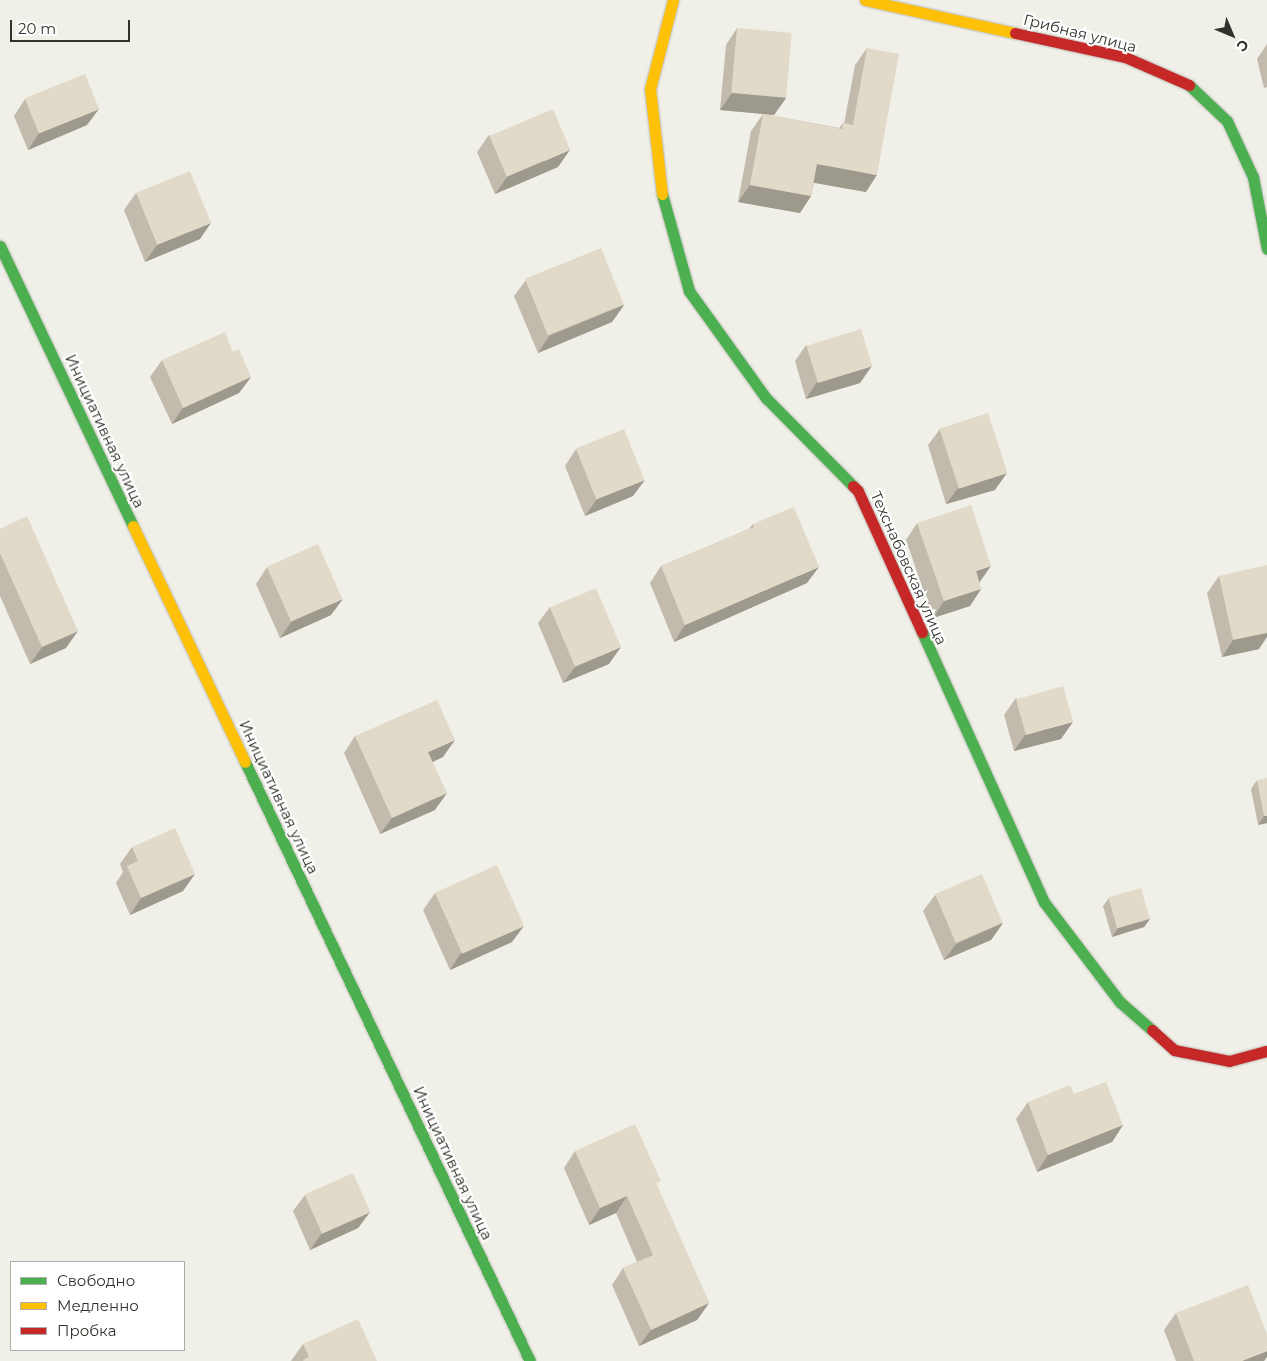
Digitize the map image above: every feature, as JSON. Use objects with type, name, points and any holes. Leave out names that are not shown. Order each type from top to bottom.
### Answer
[{"type":"street","name":"Техснабовская улица","points":[[673,0],[650,88],[659,185],[689,292],[766,398],[858,491],[1044,902],[1114,995],[1174,1050],[1229,1060],[1267,1051]]},
{"type":"street","name":"Грибная улица","points":[[865,0],[1126,57],[1193,87],[1227,121],[1253,177],[1267,249]]},
{"type":"street","name":"Инициативная улица","points":[[0,246],[530,1361]]},
{"type":"building","points":[[737,28],[792,33],[786,98],[731,93]]},
{"type":"building","points":[[867,48],[899,54],[877,175],[817,164],[811,196],[750,185],[763,114],[842,129],[843,123],[853,125]]},
{"type":"building","points":[[85,74],[99,109],[39,134],[25,98]]},
{"type":"building","points":[[553,109],[570,150],[507,176],[489,136]]},
{"type":"building","points":[[190,171],[211,223],[157,245],[136,193]]},
{"type":"building","points":[[601,248],[624,305],[548,335],[525,279]]},
{"type":"building","points":[[861,329],[872,366],[818,383],[806,346]]},
{"type":"building","points":[[225,332],[233,352],[239,349],[251,377],[183,408],[162,360]]},
{"type":"building","points":[[988,413],[1007,473],[959,489],[939,429]]},
{"type":"building","points":[[624,429],[645,480],[596,499],[576,448]]},
{"type":"building","points":[[971,505],[991,566],[976,571],[981,589],[944,601],[917,523]]},
{"type":"building","points":[[794,507],[819,567],[685,625],[661,566],[754,527],[753,524]]},
{"type":"building","points":[[27,516],[78,631],[42,647],[0,553],[0,529]]},
{"type":"building","points":[[318,544],[342,599],[291,622],[267,567]]},
{"type":"building","points":[[1267,565],[1267,633],[1233,640],[1219,576]]},
{"type":"building","points":[[596,588],[621,647],[575,666],[550,608]]},
{"type":"building","points":[[1063,686],[1073,722],[1026,735],[1016,700]]},
{"type":"building","points":[[437,700],[455,740],[428,752],[447,793],[392,818],[355,736]]},
{"type":"building","points":[[1267,778],[1267,816],[1264,816],[1257,780]]},
{"type":"building","points":[[175,828],[195,874],[141,898],[127,866],[138,861],[132,847]]},
{"type":"building","points":[[497,865],[524,926],[462,954],[435,893]]},
{"type":"building","points":[[982,874],[1003,923],[956,943],[935,894]]},
{"type":"building","points":[[1141,888],[1150,919],[1117,928],[1108,897]]},
{"type":"building","points":[[1106,1082],[1123,1125],[1048,1155],[1028,1102],[1070,1085],[1074,1094]]},
{"type":"building","points":[[635,1124],[661,1181],[656,1183],[709,1303],[651,1330],[623,1268],[653,1255],[627,1196],[600,1208],[575,1151]]},
{"type":"building","points":[[353,1173],[370,1212],[322,1234],[305,1195]]},
{"type":"building","points":[[1248,1285],[1267,1334],[1267,1351],[1242,1361],[1194,1361],[1176,1313]]},
{"type":"building","points":[[358,1319],[377,1361],[303,1360],[309,1357],[303,1344]]},
{"type":"traffic: fast","points":[[1189,85],[1227,121],[1253,177],[1267,249]]},
{"type":"traffic: fast","points":[[662,194],[689,291],[766,398],[853,486]]},
{"type":"traffic: fast","points":[[0,246],[133,526]]},
{"type":"traffic: fast","points":[[922,632],[1044,902],[1120,1002],[1152,1030]]},
{"type":"traffic: fast","points":[[245,762],[530,1361]]},
{"type":"traffic: slow","points":[[662,194],[650,89],[673,0]]},
{"type":"traffic: slow","points":[[865,0],[1015,33]]},
{"type":"traffic: slow","points":[[133,526],[245,762]]},
{"type":"traffic: jam","points":[[1015,33],[1125,57],[1189,85]]},
{"type":"traffic: jam","points":[[853,486],[858,491],[922,632]]},
{"type":"traffic: jam","points":[[1152,1030],[1174,1050],[1229,1061],[1267,1051]]}]
